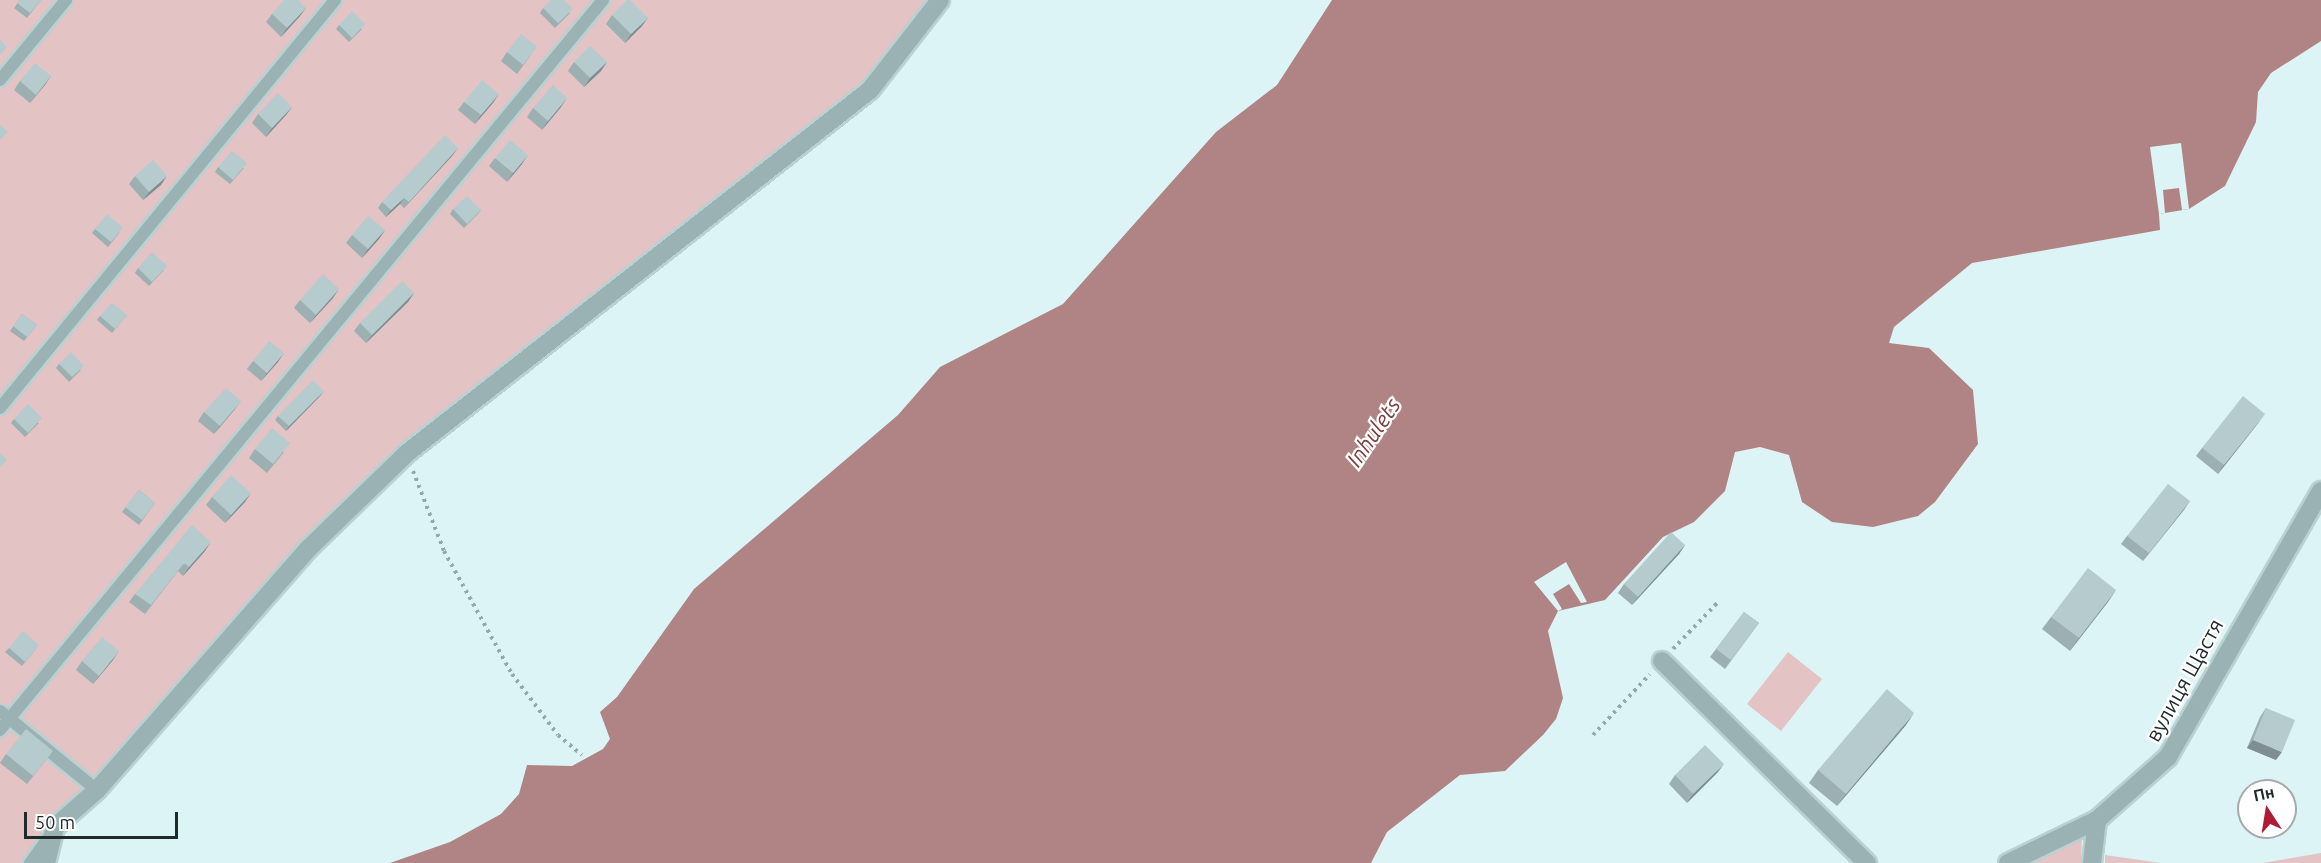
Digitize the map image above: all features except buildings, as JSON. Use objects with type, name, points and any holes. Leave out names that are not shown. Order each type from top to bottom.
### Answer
[{"type":"street","points":[[46,863],[55,827],[97,790],[308,549],[407,453],[870,90],[940,0]]},
{"type":"street","name":"вулиця Щастя","points":[[2008,863],[2097,820],[2168,757],[2321,491]]},
{"type":"street","points":[[1662,661],[1868,863]]},
{"type":"street","points":[[2092,863],[2097,820]]},
{"type":"lane","points":[[0,80],[66,0]]},
{"type":"lane","points":[[0,408],[335,0]]},
{"type":"lane","points":[[0,730],[5,715],[603,0]]},
{"type":"lane","points":[[5,715],[97,790]]},
{"type":"lane","points":[[30,863],[55,827]]},
{"type":"path","points":[[407,453],[444,552],[512,674],[558,735],[582,755]]},
{"type":"shaded area","points":[[0,0],[940,0],[870,90],[407,453],[55,827],[46,863],[0,863]]},
{"type":"shaded area","points":[[1788,652],[1822,679],[1781,731],[1747,704]]},
{"type":"shaded area","points":[[2082,835],[2081,863],[2028,863]]},
{"type":"shaded area","points":[[2321,853],[2321,863],[2263,863]]},
{"type":"shaded area","points":[[2105,855],[2161,863],[2105,863]]},
{"type":"water","name":"Inhulets","points":[[1332,0],[2321,0],[2321,41],[2271,73],[2258,92],[2256,122],[2225,186],[2189,209],[2159,214],[2160,230],[1972,263],[1894,327],[1889,343],[1929,348],[1973,390],[1978,444],[1935,502],[1918,516],[1873,527],[1832,522],[1802,502],[1789,455],[1760,447],[1735,452],[1725,491],[1694,522],[1663,537],[1605,600],[1558,611],[1548,631],[1563,698],[1556,719],[1543,735],[1505,771],[1460,775],[1387,832],[1371,863],[390,863],[450,842],[501,814],[519,794],[527,765],[572,766],[603,749],[610,739],[600,712],[617,697],[694,589],[898,415],[940,367],[1063,304],[1216,132],[1277,85]]},
{"type":"pier","points":[[2181,143],[2189,209],[2182,210],[2179,188],[2163,190],[2165,213],[2159,214],[2150,147]]},
{"type":"pier","points":[[1566,562],[1587,602],[1581,603],[1569,584],[1553,594],[1562,609],[1558,611],[1534,582]]}]
